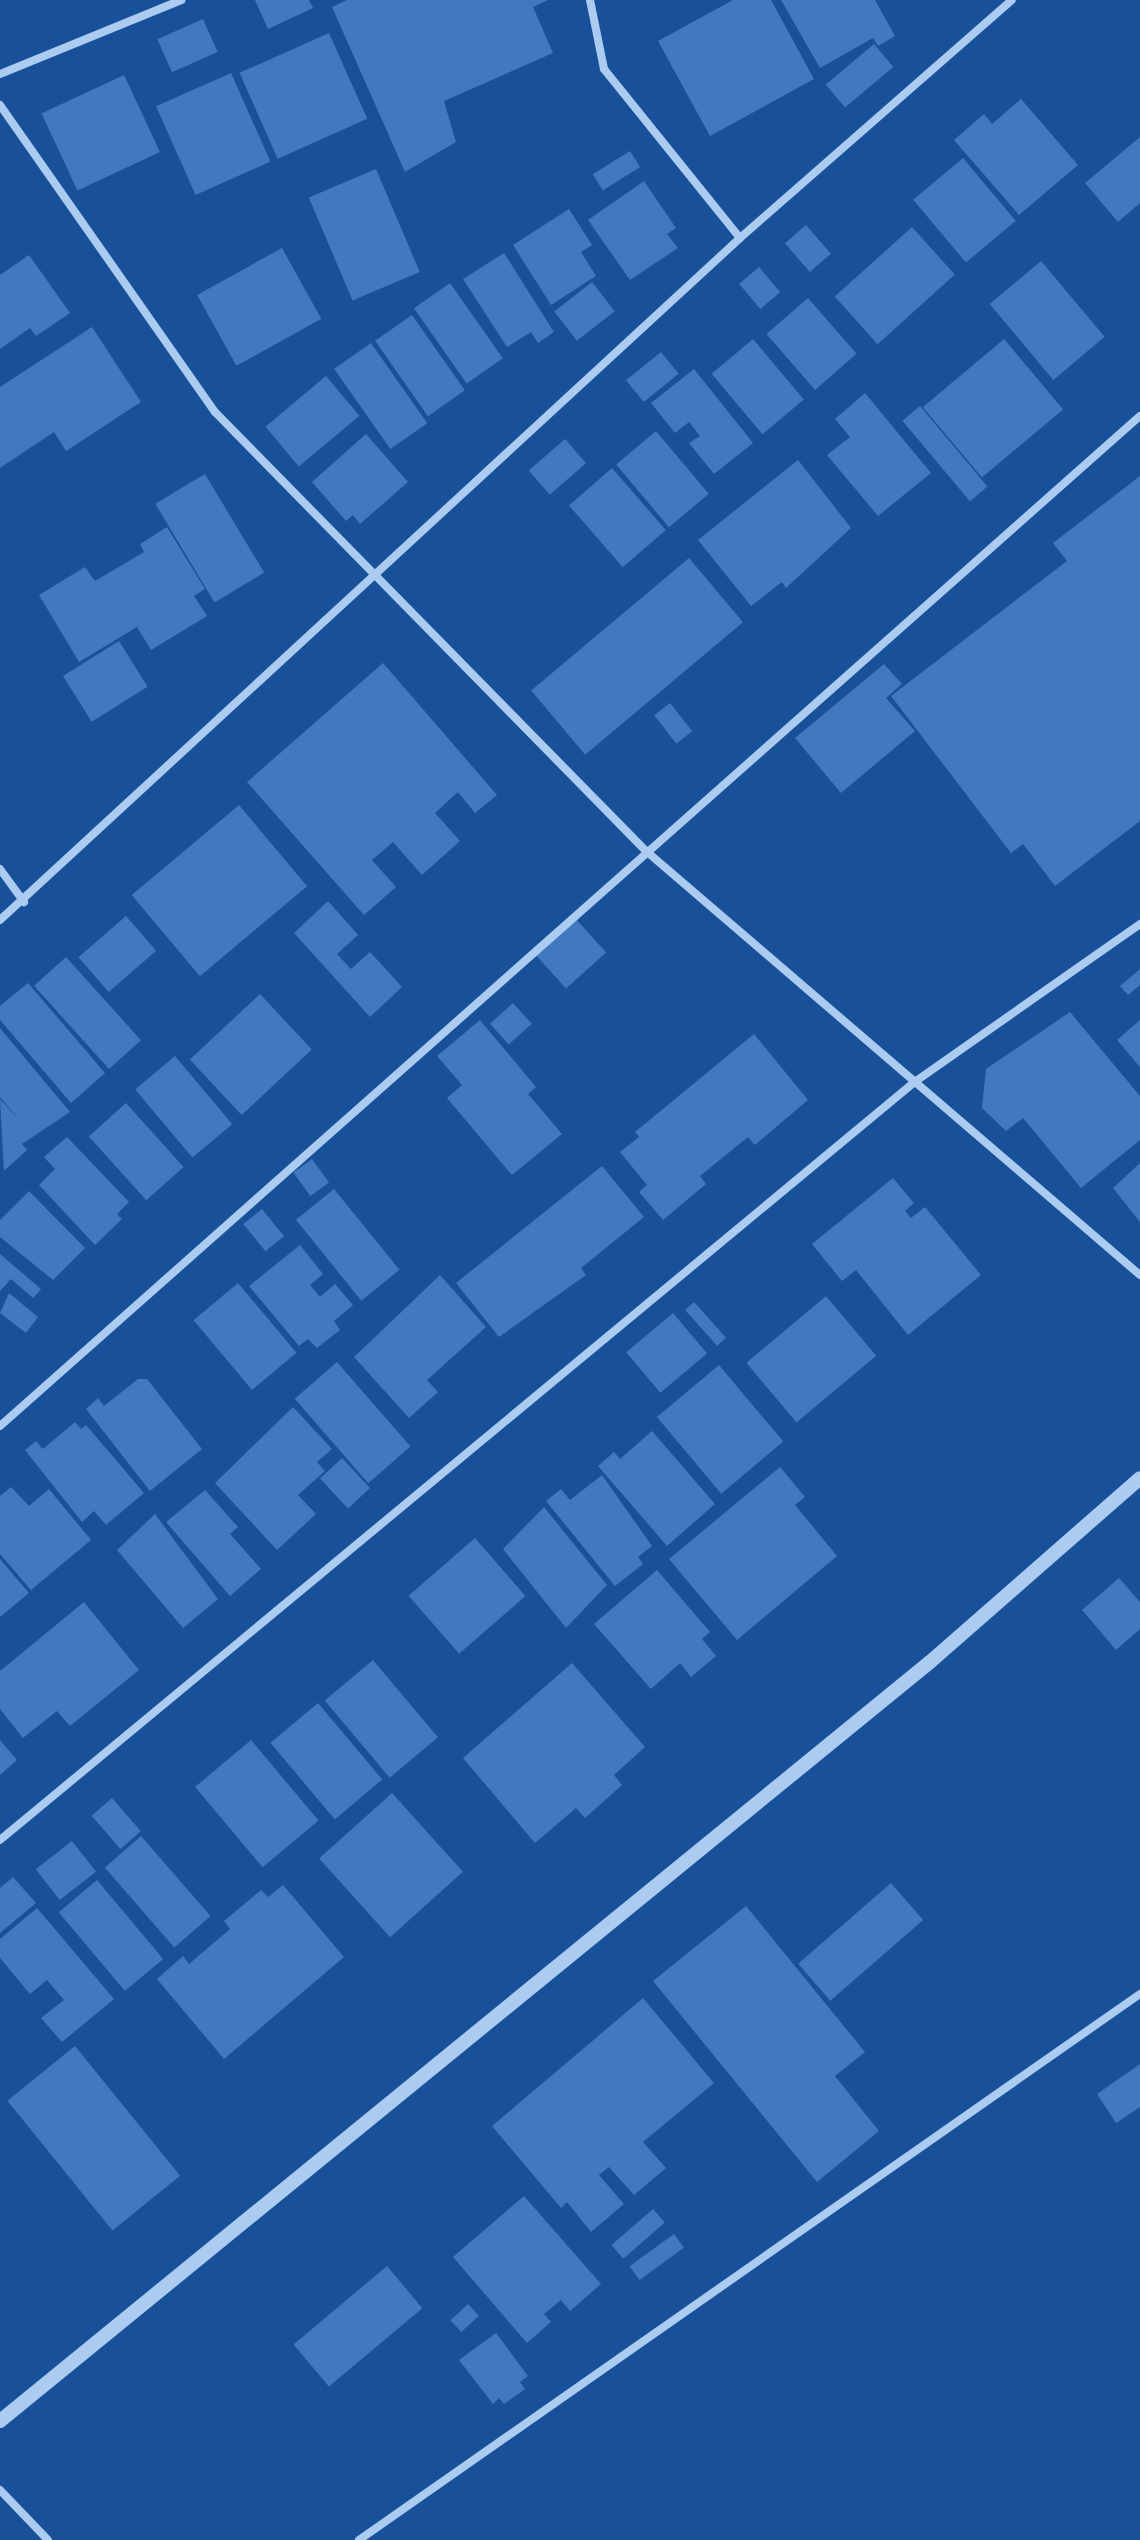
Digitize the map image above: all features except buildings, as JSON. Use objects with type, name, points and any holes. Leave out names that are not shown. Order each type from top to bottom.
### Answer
[{"type":"street","points":[[0,74],[181,0]]},
{"type":"street","points":[[590,0],[604,69],[740,238]]},
{"type":"street","points":[[0,920],[24,902],[373,572],[740,238],[1012,0]]},
{"type":"street","points":[[0,105],[215,412],[646,851],[1140,1275]]},
{"type":"street","points":[[0,1426],[1140,416]]},
{"type":"street","points":[[0,869],[24,902]]},
{"type":"street","points":[[0,1840],[916,1081],[1140,924]]},
{"type":"street","points":[[0,2421],[930,1662],[1140,1478]]},
{"type":"street","points":[[359,2540],[1140,1994]]},
{"type":"street","points":[[0,2490],[48,2540]]}]
